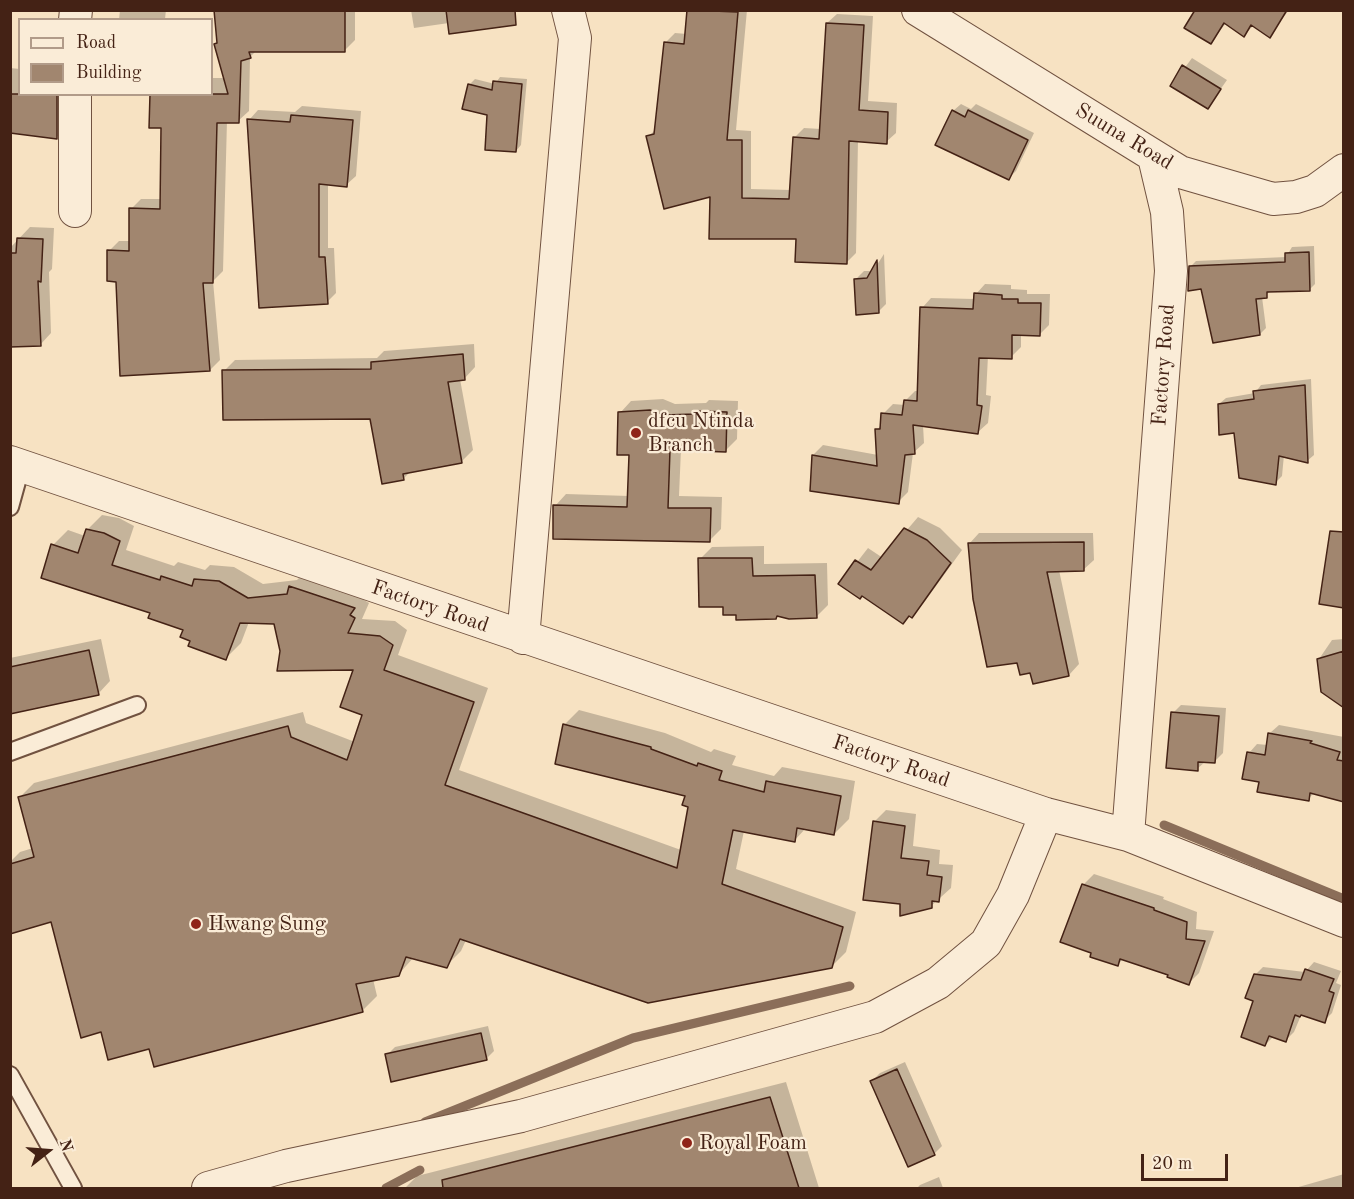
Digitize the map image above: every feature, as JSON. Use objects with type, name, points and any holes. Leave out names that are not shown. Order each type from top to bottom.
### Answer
[{"type":"street","points":[[523,638],[575,38],[568,10]]},
{"type":"street","name":"Suuna Road","points":[[918,10],[1180,172],[1273,199],[1296,197],[1315,191],[1344,170]]},
{"type":"street","points":[[75,96],[75,212]]},
{"type":"street","name":"Factory Road","points":[[16,465],[1046,814],[1128,835],[1171,271],[1167,212],[1154,157]]},
{"type":"street","points":[[208,1188],[289,1177],[521,1116],[875,1017],[938,983],[986,943],[1013,895],[1046,814]]},
{"type":"street","points":[[1128,835],[1344,921]]},
{"type":"lane","points":[[10,507],[16,465]]},
{"type":"lane","points":[[10,752],[137,705]]},
{"type":"lane","points":[[10,1075],[73,1188]]},
{"type":"building","points":[[214,10],[345,10],[345,52],[249,52],[251,58],[241,61],[239,123],[217,123],[213,283],[203,283],[210,371],[120,376],[116,282],[107,281],[107,250],[129,251],[129,208],[160,209],[161,128],[149,128],[150,96],[228,94],[214,44],[217,43]]},
{"type":"building","points":[[446,10],[515,10],[516,25],[449,34]]},
{"type":"building","points":[[687,10],[738,12],[727,140],[742,140],[742,198],[789,199],[793,137],[819,139],[826,23],[864,25],[859,110],[888,112],[887,144],[849,141],[847,264],[795,262],[796,239],[709,239],[710,197],[664,209],[646,136],[654,134],[664,42],[684,44]]},
{"type":"building","points":[[1195,10],[1287,10],[1270,38],[1251,25],[1244,37],[1224,23],[1211,44],[1184,28]]},
{"type":"building","points":[[1182,65],[1221,89],[1208,109],[1170,86]]},
{"type":"building","points":[[493,81],[522,84],[516,152],[485,150],[487,115],[462,109],[468,84],[492,90]]},
{"type":"building","points":[[10,94],[57,96],[57,139],[10,133]]},
{"type":"building","points":[[952,110],[965,117],[968,110],[1028,140],[1009,180],[935,145]]},
{"type":"building","points":[[291,115],[353,120],[347,187],[319,184],[319,257],[325,257],[328,304],[259,308],[247,119],[290,122]]},
{"type":"building","points":[[17,238],[43,239],[41,282],[38,281],[41,346],[10,347],[10,253],[16,253]]},
{"type":"building","points":[[1309,252],[1310,291],[1267,292],[1267,298],[1256,299],[1260,335],[1213,343],[1201,289],[1188,291],[1189,266],[1285,262],[1285,253]]},
{"type":"building","points":[[877,260],[879,313],[856,315],[854,279],[867,278]]},
{"type":"building","points":[[974,293],[1002,295],[1002,299],[1018,299],[1018,303],[1041,303],[1040,336],[1012,335],[1012,359],[979,358],[977,405],[982,406],[978,434],[913,425],[915,454],[905,455],[899,504],[810,491],[812,455],[877,466],[875,429],[880,429],[881,413],[902,415],[904,400],[917,401],[920,307],[973,309]]},
{"type":"building","points":[[463,354],[465,380],[448,382],[462,463],[403,474],[404,480],[382,484],[370,419],[223,420],[222,370],[371,369],[371,362]]},
{"type":"building","points":[[1305,385],[1308,463],[1279,456],[1276,485],[1239,478],[1234,433],[1219,435],[1218,404],[1254,399],[1253,391]]},
{"type":"building","points":[[650,410],[663,415],[696,414],[696,411],[727,412],[726,452],[670,450],[668,508],[711,508],[710,542],[553,539],[553,505],[627,507],[629,455],[617,455],[618,412]]},
{"type":"building","points":[[904,528],[927,540],[951,563],[912,618],[909,616],[903,624],[862,596],[860,599],[838,584],[855,560],[871,570]]},
{"type":"building","points":[[86,529],[104,533],[120,541],[112,565],[160,580],[161,576],[192,586],[194,579],[219,581],[248,598],[287,594],[289,586],[355,608],[350,615],[355,618],[348,633],[380,636],[393,645],[384,670],[474,702],[445,785],[677,868],[688,807],[682,805],[685,796],[555,764],[563,724],[651,747],[651,749],[697,766],[698,763],[722,771],[719,780],[764,792],[766,781],[841,796],[834,835],[797,828],[795,842],[733,830],[722,884],[843,927],[832,968],[648,1003],[460,939],[447,968],[406,957],[399,976],[356,984],[363,1012],[154,1067],[149,1049],[108,1060],[101,1032],[81,1038],[51,922],[10,934],[10,864],[34,857],[18,797],[288,726],[291,737],[347,760],[362,715],[340,707],[353,670],[277,671],[280,651],[274,624],[240,623],[226,660],[188,646],[190,641],[180,637],[183,630],[148,618],[150,613],[41,578],[51,544],[78,553]]},
{"type":"building","points":[[1330,531],[1344,532],[1344,608],[1319,604]]},
{"type":"building","points":[[1084,542],[1084,571],[1047,572],[1069,676],[1033,684],[1030,673],[1020,675],[1017,663],[987,667],[973,599],[968,543]]},
{"type":"building","points":[[698,558],[752,558],[753,576],[815,575],[817,618],[789,619],[777,616],[776,619],[736,620],[736,615],[723,615],[723,607],[699,607]]},
{"type":"building","points":[[89,650],[99,695],[10,714],[10,667]]},
{"type":"building","points":[[1344,651],[1344,708],[1321,692],[1317,659]]},
{"type":"building","points":[[1171,712],[1219,716],[1215,763],[1198,762],[1198,771],[1166,768]]},
{"type":"building","points":[[1268,733],[1312,741],[1310,743],[1340,752],[1337,760],[1344,761],[1344,802],[1310,793],[1309,801],[1257,792],[1259,782],[1242,779],[1247,752],[1265,755]]},
{"type":"building","points":[[873,821],[905,826],[901,858],[929,861],[927,875],[942,877],[939,902],[932,901],[932,908],[900,916],[900,904],[863,900]]},
{"type":"building","points":[[1082,884],[1154,908],[1154,910],[1187,922],[1186,939],[1205,941],[1189,985],[1167,977],[1168,975],[1120,959],[1118,966],[1090,957],[1091,953],[1060,942]]},
{"type":"building","points":[[1305,969],[1334,979],[1329,991],[1334,993],[1325,1023],[1295,1015],[1286,1042],[1269,1036],[1265,1046],[1241,1037],[1253,1001],[1245,998],[1254,974],[1301,980]]},
{"type":"building","points":[[481,1033],[487,1060],[391,1082],[385,1054]]},
{"type":"building","points":[[897,1069],[935,1155],[908,1167],[870,1081]]},
{"type":"building","name":"Royal Foam","points":[[770,1097],[799,1188],[443,1188],[442,1180]]},
{"type":"waterway","points":[[1164,825],[1344,899]]},
{"type":"waterway","points":[[425,1122],[633,1038],[850,986]]},
{"type":"waterway","points":[[386,1188],[420,1170]]},
{"type":"place","name":"dfcu Ntinda Branch","points":[[636,433]]},
{"type":"place","name":"Hwang Sung","points":[[196,924]]},
{"type":"place","name":"Royal Foam","points":[[687,1143]]}]
